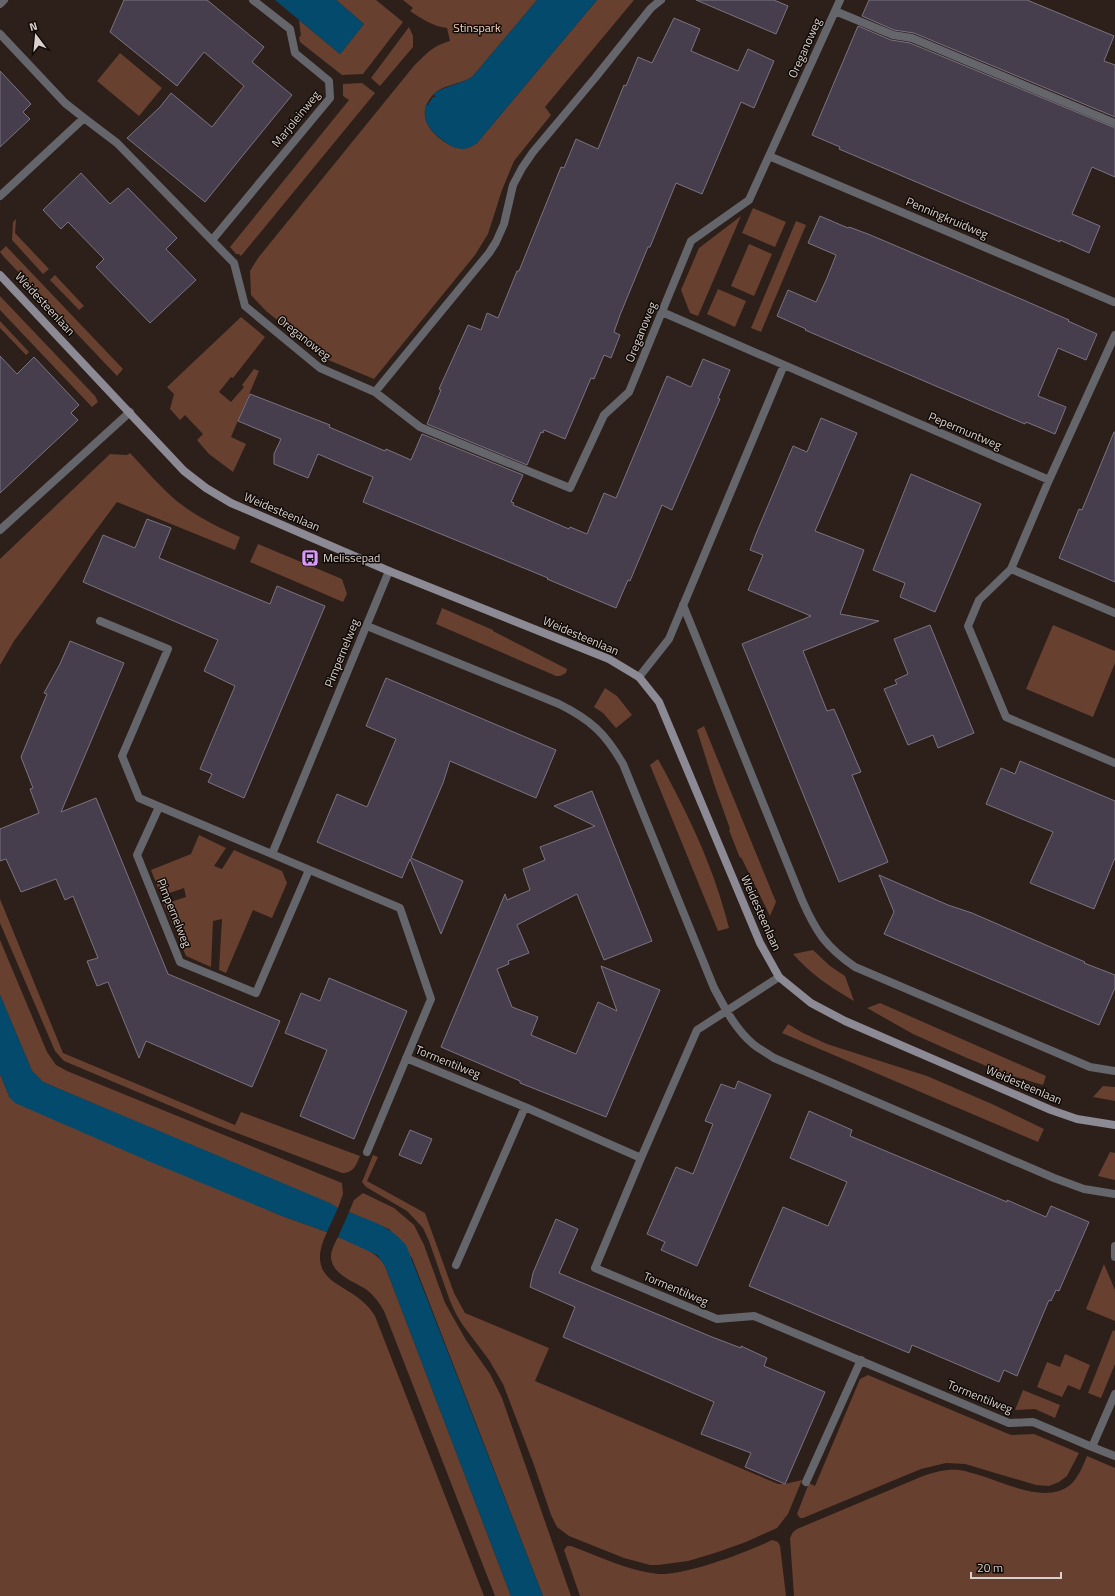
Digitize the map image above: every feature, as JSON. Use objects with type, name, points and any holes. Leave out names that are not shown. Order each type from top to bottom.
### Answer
[{"type":"street","points":[[0,4],[4,0]]},
{"type":"street","name":"Marjoleinweg","points":[[213,240],[330,98],[328,81],[295,53],[290,29],[254,0]]},
{"type":"street","points":[[376,392],[489,253],[504,224],[514,185],[533,152],[651,8],[661,0]]},
{"type":"street","name":"Oreganoweg","points":[[213,240],[234,263],[245,306],[320,368],[376,392],[420,427],[570,488],[604,415],[629,392],[691,242],[749,200],[840,0]]},
{"type":"street","points":[[835,11],[893,35],[912,38],[1115,123]]},
{"type":"street","points":[[0,34],[65,103],[117,143],[213,240]]},
{"type":"street","points":[[0,196],[84,118]]},
{"type":"street","name":"Penningkruidweg","points":[[769,156],[1115,302]]},
{"type":"street","name":"Weidesteenlaan","points":[[0,275],[184,471],[206,488],[231,503],[389,571],[609,659],[640,677],[659,702],[760,943],[779,977],[811,1003],[845,1021],[1051,1110],[1077,1118],[1115,1126]]},
{"type":"street","name":"Pepermuntweg","points":[[662,312],[1049,480]]},
{"type":"street","points":[[1115,336],[1049,480],[1011,569],[979,600],[968,626],[1006,718],[1115,763]]},
{"type":"street","points":[[640,677],[669,639],[784,365]]},
{"type":"street","points":[[0,530],[130,412]]},
{"type":"street","points":[[1011,569],[1115,613]]},
{"type":"street","name":"Pimpernelweg","points":[[272,854],[389,571]]},
{"type":"street","points":[[683,605],[807,912],[824,942],[837,955],[855,967],[1090,1067],[1115,1071]]},
{"type":"street","points":[[100,622],[168,649],[122,756],[139,798],[400,908],[431,1000],[367,1152]]},
{"type":"street","points":[[366,626],[559,704],[581,715],[599,729],[623,764],[714,988],[726,1011],[738,1029],[753,1044],[774,1058],[1054,1178],[1084,1189],[1115,1194]]},
{"type":"street","name":"Pimpernelweg","points":[[159,807],[137,855],[180,962],[256,993],[309,870]]},
{"type":"street","name":"Tormentilweg","points":[[779,977],[697,1030],[640,1158],[595,1268],[717,1319],[754,1316],[1009,1423],[1033,1422],[1115,1456]]},
{"type":"street","name":"Tormentilweg","points":[[406,1058],[526,1106],[640,1158]]},
{"type":"street","points":[[456,1265],[526,1106]]},
{"type":"street","points":[[1115,1246],[1115,1257]]},
{"type":"street","points":[[806,1482],[861,1360]]},
{"type":"street","points":[[1092,1447],[1115,1394]]},
{"type":"green space","points":[[336,0],[376,0],[403,22],[363,74],[342,75],[300,42],[299,37],[301,36],[299,20],[340,54],[364,24]]},
{"type":"green space","name":"Stinspark","points":[[403,0],[537,0],[473,76],[441,89],[432,96],[428,102],[425,118],[430,129],[439,138],[453,147],[467,148],[477,143],[597,0],[634,0],[545,107],[551,115],[514,161],[502,190],[488,234],[475,255],[374,379],[326,359],[266,311],[251,295],[250,271],[258,258],[413,67],[434,48],[450,41],[447,28],[432,24],[419,17],[410,11],[413,8]]},
{"type":"green space","points":[[409,27],[413,36],[413,47],[380,86],[371,78]]},
{"type":"green space","points":[[120,53],[162,88],[139,116],[97,81]]},
{"type":"green space","points":[[362,83],[375,93],[241,256],[236,254],[230,247],[349,100],[343,96],[343,84]]},
{"type":"green space","points":[[753,208],[786,222],[775,247],[742,233]]},
{"type":"green space","points":[[741,216],[698,316],[690,313],[681,290],[699,248]]},
{"type":"green space","points":[[16,219],[15,233],[49,269],[43,274],[12,240],[13,222]]},
{"type":"green space","points":[[796,221],[806,225],[761,332],[751,328]]},
{"type":"green space","points":[[749,244],[772,254],[754,296],[731,286]]},
{"type":"green space","points":[[6,246],[123,369],[117,376],[4,257],[0,252]]},
{"type":"green space","points":[[55,275],[84,306],[79,310],[50,280]]},
{"type":"green space","points":[[718,289],[746,301],[735,327],[707,314]]},
{"type":"green space","points":[[0,296],[95,396],[98,402],[92,407],[0,310]]},
{"type":"green space","points":[[241,317],[265,337],[233,378],[231,377],[219,392],[231,402],[244,387],[242,385],[254,369],[259,371],[231,437],[246,444],[233,472],[209,454],[197,440],[203,434],[185,415],[180,420],[170,409],[174,394],[167,387]]},
{"type":"green space","points":[[0,321],[29,352],[26,355],[0,328]]},
{"type":"green space","points":[[130,453],[178,502],[200,517],[240,537],[235,550],[117,502],[14,641],[0,665],[0,559],[110,454],[127,455]]},
{"type":"green space","points":[[258,544],[342,579],[347,594],[343,602],[250,562]]},
{"type":"green space","points":[[442,608],[493,630],[567,669],[566,673],[556,676],[436,624]]},
{"type":"green space","points":[[1053,625],[1115,651],[1115,663],[1093,717],[1026,689]]},
{"type":"green space","points":[[605,688],[617,696],[632,715],[616,728],[603,713],[594,707]]},
{"type":"green space","points":[[704,726],[776,902],[770,916],[741,857],[740,858],[729,830],[730,829],[697,730]]},
{"type":"green space","points":[[658,759],[680,800],[708,862],[723,905],[729,928],[718,931],[650,765]]},
{"type":"green space","points":[[199,835],[226,848],[214,866],[222,869],[234,850],[282,871],[287,883],[272,918],[253,910],[226,973],[219,970],[222,919],[213,921],[211,967],[186,956],[164,904],[186,897],[184,888],[161,896],[151,870],[191,854]]},
{"type":"green space","points":[[0,899],[63,1053],[235,1125],[241,1112],[360,1156],[354,1168],[349,1172],[342,1173],[211,1123],[64,1061],[55,1051],[0,923]]},
{"type":"green space","points":[[0,940],[47,1052],[56,1065],[67,1071],[342,1183],[343,1194],[338,1208],[43,1082],[32,1071],[0,995]]},
{"type":"green space","points":[[813,950],[830,966],[845,976],[854,1001],[807,969],[793,954]]},
{"type":"green space","points":[[880,1003],[1046,1076],[1043,1085],[1006,1074],[967,1058],[913,1034],[867,1008]]},
{"type":"green space","points":[[788,1024],[827,1044],[927,1076],[992,1104],[1044,1129],[1038,1142],[782,1033]]},
{"type":"green space","points":[[0,1074],[10,1098],[282,1216],[327,1232],[321,1250],[321,1264],[325,1274],[333,1282],[366,1304],[375,1316],[484,1596],[0,1596]]},
{"type":"green space","points":[[1103,1086],[1115,1087],[1115,1101],[1093,1097]]},
{"type":"green space","points":[[1110,1152],[1115,1153],[1115,1180],[1098,1176]]},
{"type":"green space","points":[[373,1155],[378,1157],[367,1181],[425,1213],[454,1293],[465,1313],[549,1348],[535,1381],[778,1484],[802,1480],[788,1514],[777,1528],[746,1542],[688,1561],[650,1565],[624,1558],[569,1536],[557,1527],[551,1515],[534,1465],[503,1384],[489,1360],[456,1314],[423,1228],[407,1211],[366,1187],[362,1182]]},
{"type":"green space","points":[[363,1193],[394,1208],[414,1225],[424,1245],[445,1303],[466,1340],[490,1374],[502,1398],[571,1596],[543,1596],[412,1258],[389,1229],[349,1212],[354,1200]]},
{"type":"green space","points":[[338,1237],[358,1245],[370,1252],[381,1260],[385,1266],[511,1596],[495,1596],[384,1311],[378,1301],[370,1293],[343,1276],[332,1263],[331,1257],[333,1247]]},
{"type":"green space","points":[[1104,1264],[1115,1290],[1115,1321],[1086,1309]]},
{"type":"green space","points":[[1113,1330],[1115,1331],[1115,1364],[1101,1398],[1088,1393]]},
{"type":"green space","points":[[1065,1354],[1090,1365],[1080,1390],[1068,1385],[1062,1397],[1037,1387],[1047,1362],[1060,1367]]},
{"type":"green space","points":[[868,1375],[1011,1435],[1034,1434],[1079,1453],[1067,1476],[1059,1482],[1049,1486],[1036,1485],[965,1464],[946,1463],[921,1469],[800,1518],[797,1514],[809,1483],[815,1486],[860,1379]]},
{"type":"green space","points":[[1023,1390],[1060,1405],[1055,1418],[1035,1409],[1015,1410]]},
{"type":"green space","points":[[1087,1456],[1115,1468],[1115,1596],[794,1596],[790,1538],[793,1532],[797,1529],[923,1476],[945,1470],[959,1470],[1027,1491],[1050,1493],[1070,1485],[1082,1468]]},
{"type":"green space","points":[[772,1540],[778,1542],[780,1546],[786,1596],[580,1596],[564,1550],[567,1546],[571,1546],[636,1570],[658,1574],[669,1574],[716,1562],[748,1551]]},
{"type":"water","points":[[275,0],[336,0],[364,24],[340,54]]},
{"type":"water","points":[[537,0],[597,0],[477,143],[463,149],[454,147],[445,142],[430,128],[426,120],[426,104],[429,106],[428,104],[433,97],[436,97],[433,94],[438,91],[473,76]]},
{"type":"water","points":[[0,995],[32,1071],[43,1082],[330,1203],[338,1208],[327,1232],[282,1216],[153,1163],[15,1103],[10,1098],[0,1074]]},
{"type":"water","points":[[349,1212],[387,1228],[400,1238],[406,1245],[543,1596],[511,1596],[385,1266],[377,1255],[338,1237]]},
{"type":"building","points":[[124,0],[207,0],[264,47],[252,62],[292,95],[205,202],[127,138],[160,107],[171,93],[212,127],[244,86],[204,52],[177,86],[110,32]]},
{"type":"building","points":[[696,0],[774,0],[788,6],[776,34]]},
{"type":"building","points":[[869,0],[1027,0],[1114,36],[1104,61],[1115,65],[1115,117],[914,33],[894,30],[862,16]]},
{"type":"building","points":[[674,18],[700,29],[691,51],[738,71],[748,49],[774,61],[754,108],[741,102],[702,194],[676,183],[620,315],[614,332],[620,335],[611,358],[604,355],[594,379],[591,378],[565,439],[544,430],[543,433],[541,432],[527,465],[427,424],[441,390],[439,389],[468,325],[481,330],[487,313],[498,318],[517,271],[519,271],[561,167],[564,168],[576,139],[598,149],[624,85],[626,86],[638,57],[652,63]]},
{"type":"building","points":[[858,26],[891,40],[910,43],[1115,128],[1115,177],[1092,167],[1072,214],[1100,226],[1089,253],[968,204],[839,149],[840,147],[812,135]]},
{"type":"building","points":[[0,71],[31,104],[23,112],[30,119],[0,147]]},
{"type":"building","points":[[81,173],[110,204],[128,188],[177,238],[166,249],[196,280],[150,323],[96,267],[104,259],[68,222],[61,229],[43,210]]},
{"type":"building","points":[[820,216],[848,228],[849,227],[868,234],[1021,299],[1097,334],[1086,360],[1058,348],[1038,396],[1066,407],[1055,434],[1026,422],[1025,424],[980,405],[805,330],[806,329],[777,316],[788,290],[816,302],[827,278],[836,255],[808,243]]},
{"type":"building","points":[[0,356],[17,374],[34,357],[79,405],[71,413],[78,420],[0,493]]},
{"type":"building","points":[[703,359],[730,370],[718,398],[720,399],[672,510],[662,505],[630,581],[628,580],[616,608],[547,579],[548,578],[363,502],[373,477],[318,454],[308,478],[274,464],[274,454],[281,439],[238,421],[250,394],[330,425],[329,427],[385,451],[386,449],[411,460],[422,434],[523,475],[511,502],[514,503],[513,505],[569,529],[570,527],[587,534],[604,493],[616,498],[667,376],[691,387]]},
{"type":"building","points":[[821,418],[857,433],[815,531],[864,550],[840,614],[879,621],[803,651],[827,711],[834,709],[861,772],[852,775],[888,862],[839,882],[742,644],[811,616],[748,590],[763,555],[750,550],[793,446],[807,452]]},
{"type":"building","points":[[1114,432],[1115,582],[1059,558],[1079,509],[1082,510]]},
{"type":"building","points":[[911,474],[981,504],[935,612],[900,597],[905,583],[873,570]]},
{"type":"building","points":[[147,519],[171,528],[159,558],[270,604],[277,586],[325,606],[244,798],[208,782],[212,774],[200,769],[235,686],[204,671],[218,640],[83,582],[103,535],[135,548]]},
{"type":"building","points":[[930,625],[974,733],[938,748],[933,735],[908,745],[884,689],[897,684],[895,680],[908,674],[894,639]]},
{"type":"building","points":[[70,641],[124,663],[61,812],[96,798],[168,974],[280,1021],[252,1087],[146,1041],[139,1058],[108,982],[97,986],[87,961],[98,958],[73,896],[65,900],[56,879],[21,892],[6,859],[0,861],[0,829],[39,813],[30,789],[33,788],[21,757],[47,694],[44,693],[60,664]]},
{"type":"building","points":[[386,678],[556,750],[536,798],[450,761],[443,783],[411,858],[463,881],[441,934],[410,859],[402,878],[317,842],[337,794],[367,807],[396,739],[366,726]]},
{"type":"building","points":[[1020,761],[1115,801],[1115,858],[1094,909],[1030,883],[1053,832],[986,804],[1001,768],[1015,774]]},
{"type":"building","points":[[592,791],[652,941],[604,960],[577,894],[517,925],[529,953],[508,961],[509,964],[497,969],[512,1007],[538,1017],[531,1035],[576,1054],[598,1002],[617,1011],[601,966],[660,990],[606,1117],[520,1083],[520,1081],[441,1047],[505,894],[507,900],[530,890],[523,869],[545,860],[540,847],[595,826],[554,806]]},
{"type":"building","points":[[879,875],[948,905],[972,913],[1085,962],[1084,963],[1115,975],[1115,988],[1099,1025],[884,934],[894,912]]},
{"type":"building","points":[[329,978],[407,1011],[354,1139],[300,1116],[327,1050],[285,1033],[301,993],[320,1001]]},
{"type":"building","points":[[738,1081],[771,1095],[697,1266],[661,1250],[665,1242],[647,1234],[676,1167],[693,1174],[713,1124],[705,1121],[721,1084],[735,1089]]},
{"type":"building","points":[[809,1111],[852,1130],[850,1136],[1007,1202],[1007,1200],[1046,1217],[1051,1206],[1089,1222],[1059,1291],[1056,1290],[1051,1301],[1049,1300],[1017,1376],[1004,1370],[999,1382],[912,1345],[909,1353],[749,1286],[783,1207],[828,1226],[847,1182],[790,1158]]},
{"type":"building","points":[[410,1130],[432,1139],[421,1164],[399,1155]]},
{"type":"building","points":[[556,1219],[578,1229],[559,1273],[712,1337],[741,1348],[741,1346],[767,1358],[764,1366],[825,1392],[785,1484],[745,1467],[751,1453],[701,1434],[714,1402],[563,1337],[575,1307],[530,1287],[533,1273]]},
{"type":"place","name":"Melissepad","points":[[310,558]]}]
